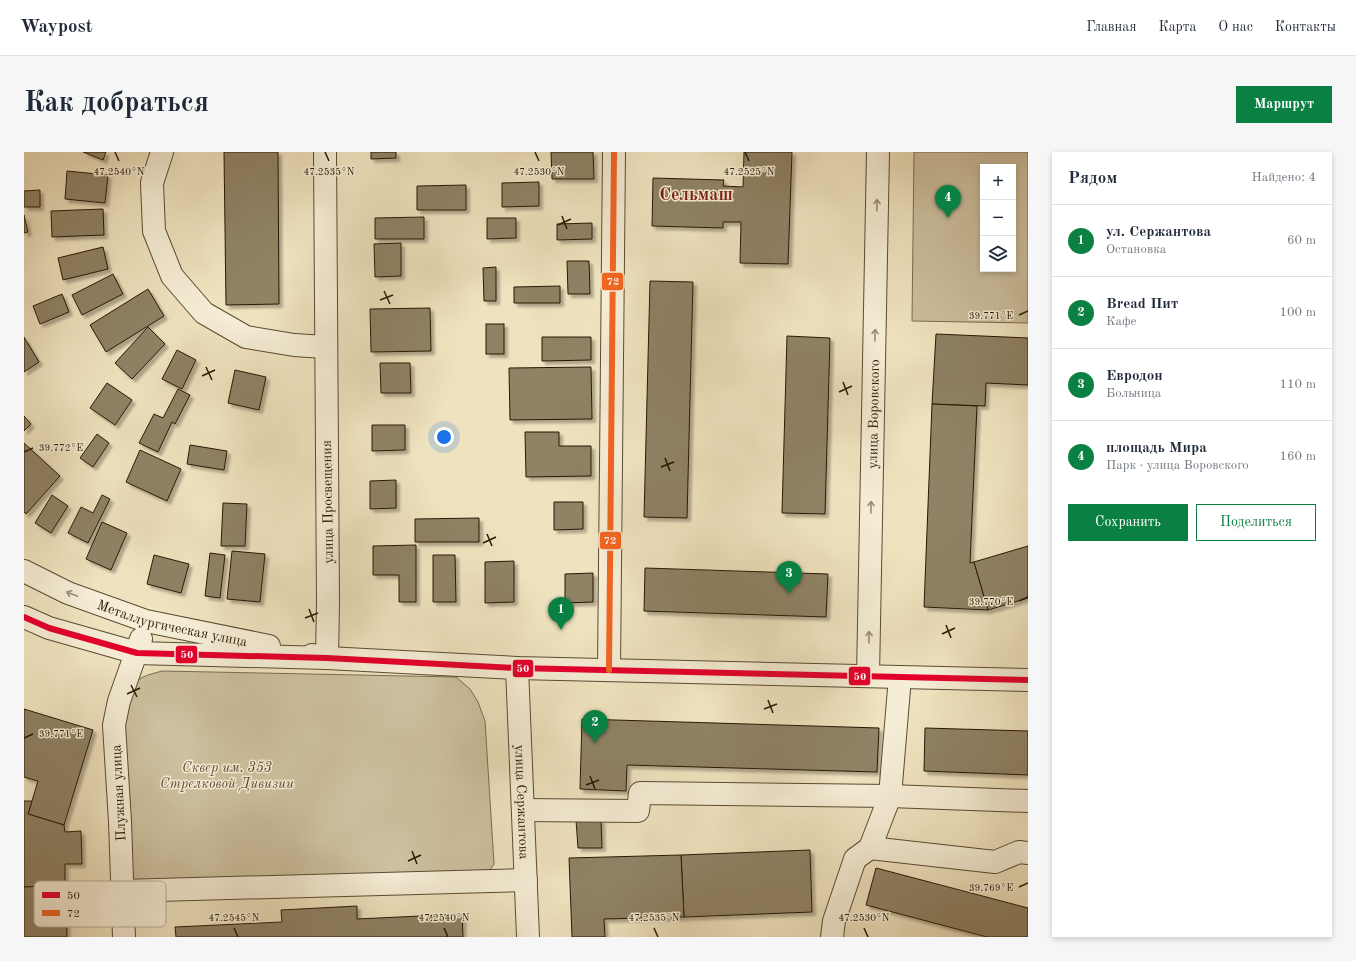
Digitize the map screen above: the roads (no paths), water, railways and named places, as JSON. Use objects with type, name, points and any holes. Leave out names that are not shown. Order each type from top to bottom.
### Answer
[{"type":"street","points":[[162,152],[152,183],[154,231],[172,276],[204,313],[246,337],[294,345],[325,347]]},
{"type":"street","name":"улица Просвещения","points":[[325,152],[325,347],[328,595],[327,658]]},
{"type":"street","points":[[609,670],[614,152]]},
{"type":"street","name":"улица Воровского","points":[[868,676],[878,152]]},
{"type":"street","name":"Металлургическая улица","points":[[24,571],[68,593],[146,621],[327,658]]},
{"type":"street","name":"Металлургическая улица","points":[[24,616],[48,628],[137,653],[327,658],[517,668],[1028,680]]},
{"type":"street","name":"Плужная улица","points":[[122,881],[120,816],[114,725],[119,701],[137,653],[146,621]]},
{"type":"street","name":"улица Сержантова","points":[[517,668],[528,937]]},
{"type":"street","points":[[832,937],[834,921],[855,859],[870,848],[890,796],[900,677]]},
{"type":"street","points":[[523,810],[638,811],[640,793],[890,796],[1028,801]]},
{"type":"street","points":[[870,848],[995,862],[1019,852],[1028,853]]},
{"type":"street","points":[[166,890],[526,880]]},
{"type":"street","name":"Плужная улица","points":[[124,927],[124,937]]},
{"type":"place","name":"площадь Мира","points":[[948,218]]},
{"type":"place","name":"Евродон","points":[[789,594]]},
{"type":"place","name":"ул. Сержантова","points":[[561,630]]},
{"type":"place","name":"Bread Пит","points":[[595,743]]},
{"type":"district","name":"Сельмаш","points":[[696,194]]},
{"type":"park label","name":"Сквер им. 353 Стрелковой Дивизии","points":[[227,776]]}]
